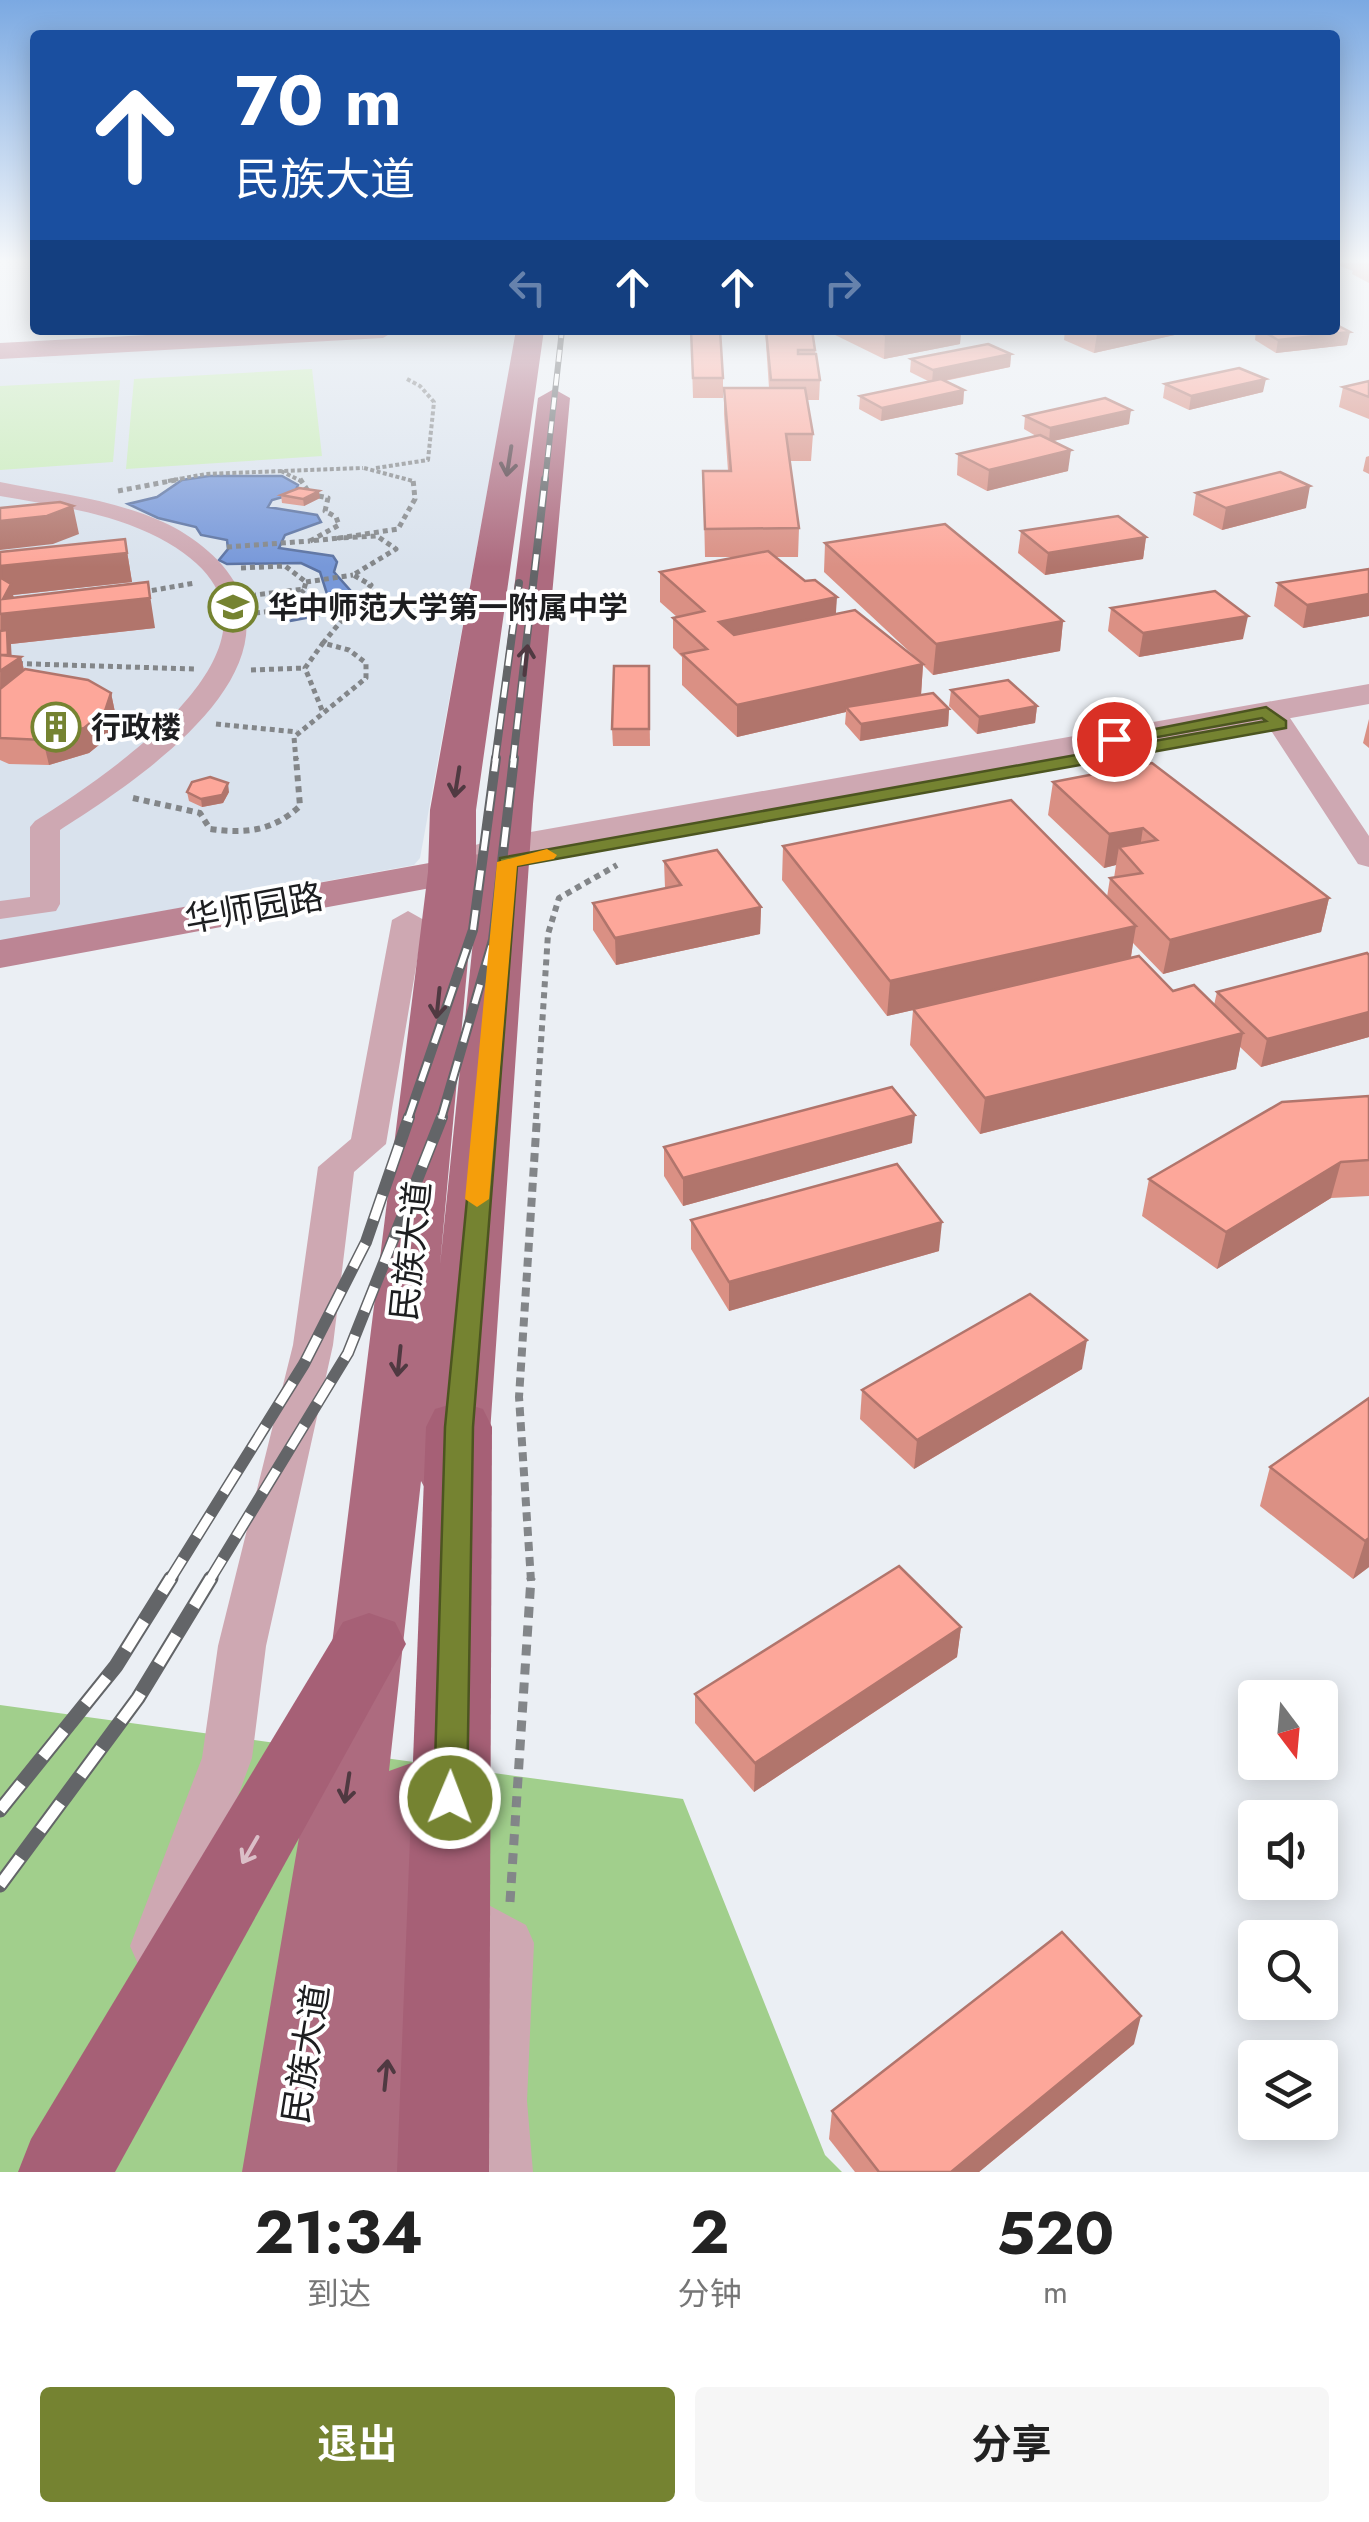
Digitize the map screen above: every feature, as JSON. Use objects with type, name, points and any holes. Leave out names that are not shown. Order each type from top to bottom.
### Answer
[{"type":"highway","points":[[443,2172],[478,1926],[459,1427]]},
{"type":"highway","points":[[64,2172],[369,1644]]},
{"type":"main road","name":"民族大道","points":[[375,2172],[459,1427],[466,873],[453,810],[524,364]]},
{"type":"main road","name":"民族大道","points":[[288,2172],[369,1644],[466,873],[556,364]]},
{"type":"main road","name":"华师园路","points":[[0,954],[466,873]]},
{"type":"street","points":[[0,489],[129,516],[175,537],[228,590],[238,640],[190,722],[110,787],[45,827],[46,904],[0,910]]},
{"type":"street","points":[[19,2172],[146,1975],[227,1758],[242,1646],[313,1346],[336,1168],[368,1144],[466,873],[1273,718],[1369,694]]},
{"type":"street","points":[[1273,718],[1369,708]]},
{"type":"street","points":[[1273,718],[1369,858]]},
{"type":"street","points":[[478,1926],[504,2172]]},
{"type":"path","points":[[78,505],[142,483],[428,460],[435,398],[429,388],[407,379]]},
{"type":"path","points":[[339,538],[398,528],[415,499],[413,478],[364,468]]},
{"type":"path","points":[[274,470],[299,478],[310,494],[328,498],[325,512],[336,517],[339,525],[310,540]]},
{"type":"path","points":[[175,537],[203,545],[237,547],[245,542],[375,535],[389,539],[396,548],[353,575],[306,582],[285,566],[228,590]]},
{"type":"path","points":[[305,668],[371,585],[353,575]]},
{"type":"path","points":[[228,590],[285,610],[304,590],[306,582]]},
{"type":"path","points":[[133,594],[304,590]]},
{"type":"path","points":[[110,787],[123,797],[200,813],[210,829],[250,835],[284,823],[300,806],[301,777],[293,753],[298,732],[366,678],[366,663],[348,650],[322,642]]},
{"type":"path","points":[[0,664],[220,670],[305,668]]},
{"type":"path","points":[[305,668],[322,710]]},
{"type":"path","points":[[190,722],[298,732]]},
{"type":"path","points":[[478,1926],[531,1578],[519,1398],[548,934],[560,898],[617,865]]},
{"type":"shaded area","name":"华中师范大学第一附属中学","points":[[0,364],[511,364],[420,858],[414,865],[0,941]]},
{"type":"green space","points":[[312,369],[322,456],[126,469],[134,379]]},
{"type":"green space","points":[[120,380],[113,462],[0,470],[0,386]]},
{"type":"green space","points":[[0,1705],[683,1799],[825,2155],[842,2172],[0,2172]]},
{"type":"water","points":[[282,476],[298,485],[294,494],[272,500],[268,507],[317,515],[321,522],[285,535],[279,548],[333,556],[337,562],[334,572],[357,598],[342,611],[290,621],[317,606],[327,594],[320,572],[301,563],[227,564],[219,560],[228,549],[227,540],[201,535],[196,527],[158,518],[128,504],[157,497],[182,480]]},
{"type":"building","points":[[692,364],[722,364],[723,378],[693,378]]},
{"type":"building","points":[[769,364],[818,364],[820,380],[771,380]]},
{"type":"building","points":[[922,364],[960,364],[933,370]]},
{"type":"building","points":[[1239,368],[1266,379],[1191,396],[1165,384]]},
{"type":"building","points":[[941,379],[964,390],[882,408],[860,396]]},
{"type":"building","points":[[1369,381],[1369,397],[1343,387]]},
{"type":"building","points":[[724,388],[805,388],[813,434],[786,434],[799,528],[705,529],[703,471],[731,471]]},
{"type":"building","points":[[1105,398],[1131,410],[1050,428],[1025,416]]},
{"type":"building","points":[[1040,435],[1071,450],[989,470],[958,454]]},
{"type":"building","points":[[1280,472],[1310,486],[1226,508],[1196,493]]},
{"type":"building","points":[[299,488],[319,491],[303,499],[281,495]]},
{"type":"building","points":[[60,502],[73,506],[47,516],[0,521],[0,508]]},
{"type":"building","points":[[1118,516],[1146,537],[1048,553],[1021,531]]},
{"type":"building","points":[[945,524],[1063,621],[936,644],[825,543]]},
{"type":"building","points":[[125,539],[127,553],[1,566],[1,578],[11,584],[3,599],[148,582],[150,598],[0,614],[0,552]]},
{"type":"building","points":[[768,551],[805,581],[815,580],[837,597],[719,622],[734,635],[855,610],[923,664],[737,705],[682,654],[707,649],[673,618],[704,611],[660,572]]},
{"type":"building","points":[[1369,569],[1369,594],[1307,605],[1278,583]]},
{"type":"building","points":[[1215,591],[1248,616],[1143,633],[1111,608]]},
{"type":"building","points":[[7,630],[8,655],[0,655],[0,631]]},
{"type":"building","points":[[0,655],[21,657],[0,671]]},
{"type":"building","points":[[614,666],[649,666],[649,729],[612,729]]},
{"type":"building","points":[[25,669],[88,680],[111,693],[105,711],[84,728],[43,740],[0,738],[0,689]]},
{"type":"building","points":[[1008,680],[1037,706],[979,717],[951,690]]},
{"type":"building","points":[[933,693],[949,709],[861,724],[846,707]]},
{"type":"building","points":[[1152,763],[1329,898],[1170,940],[1110,878],[1142,873],[1119,847],[1157,840],[1143,828],[1109,834],[1053,782]]},
{"type":"building","points":[[210,777],[228,783],[222,795],[201,799],[187,792],[192,782]]},
{"type":"building","points":[[1011,800],[1136,926],[890,981],[783,846]]},
{"type":"building","points":[[717,850],[761,907],[615,938],[593,903],[681,885],[664,861]]},
{"type":"building","points":[[1367,953],[1369,1012],[1267,1039],[1217,992]]},
{"type":"building","points":[[1139,956],[1173,991],[1194,985],[1243,1033],[985,1098],[913,1009]]},
{"type":"building","points":[[892,1087],[915,1115],[683,1178],[664,1147]]},
{"type":"building","points":[[1369,1096],[1369,1160],[1341,1162],[1226,1232],[1149,1179],[1282,1102]]},
{"type":"building","points":[[897,1164],[942,1222],[729,1282],[691,1220]]},
{"type":"building","points":[[1030,1294],[1087,1340],[917,1440],[862,1390]]},
{"type":"building","points":[[1369,1398],[1369,1538],[1365,1541],[1270,1467]]},
{"type":"building","points":[[899,1566],[961,1627],[755,1763],[695,1694]]},
{"type":"building","points":[[1062,1932],[1141,2016],[951,2172],[879,2172],[832,2111]]},
{"type":"railway","points":[[545,481],[558,364]]},
{"type":"railway","points":[[513,761],[545,479]]},
{"type":"railway","points":[[495,761],[519,583]]},
{"type":"railway","points":[[408,1119],[473,930],[496,758]]},
{"type":"railway","points":[[441,1119],[493,940],[514,758]]},
{"type":"railway","points":[[169,1581],[304,1364],[366,1242],[409,1117]]},
{"type":"railway","points":[[209,1581],[348,1353],[442,1117]]},
{"type":"railway","points":[[0,1810],[116,1666],[171,1578]]},
{"type":"railway","points":[[0,1885],[138,1698],[211,1578]]},
{"type":"slow traffic","points":[[477,1199],[507,862],[547,855]]},
{"type":"place","name":"华中师范大学第一附属中学","points":[[233,607]]},
{"type":"place","name":"行政楼","points":[[56,727]]},
{"type":"route","points":[[450,1798],[459,1427],[507,862],[1280,724],[1266,712],[1114,739]]}]
